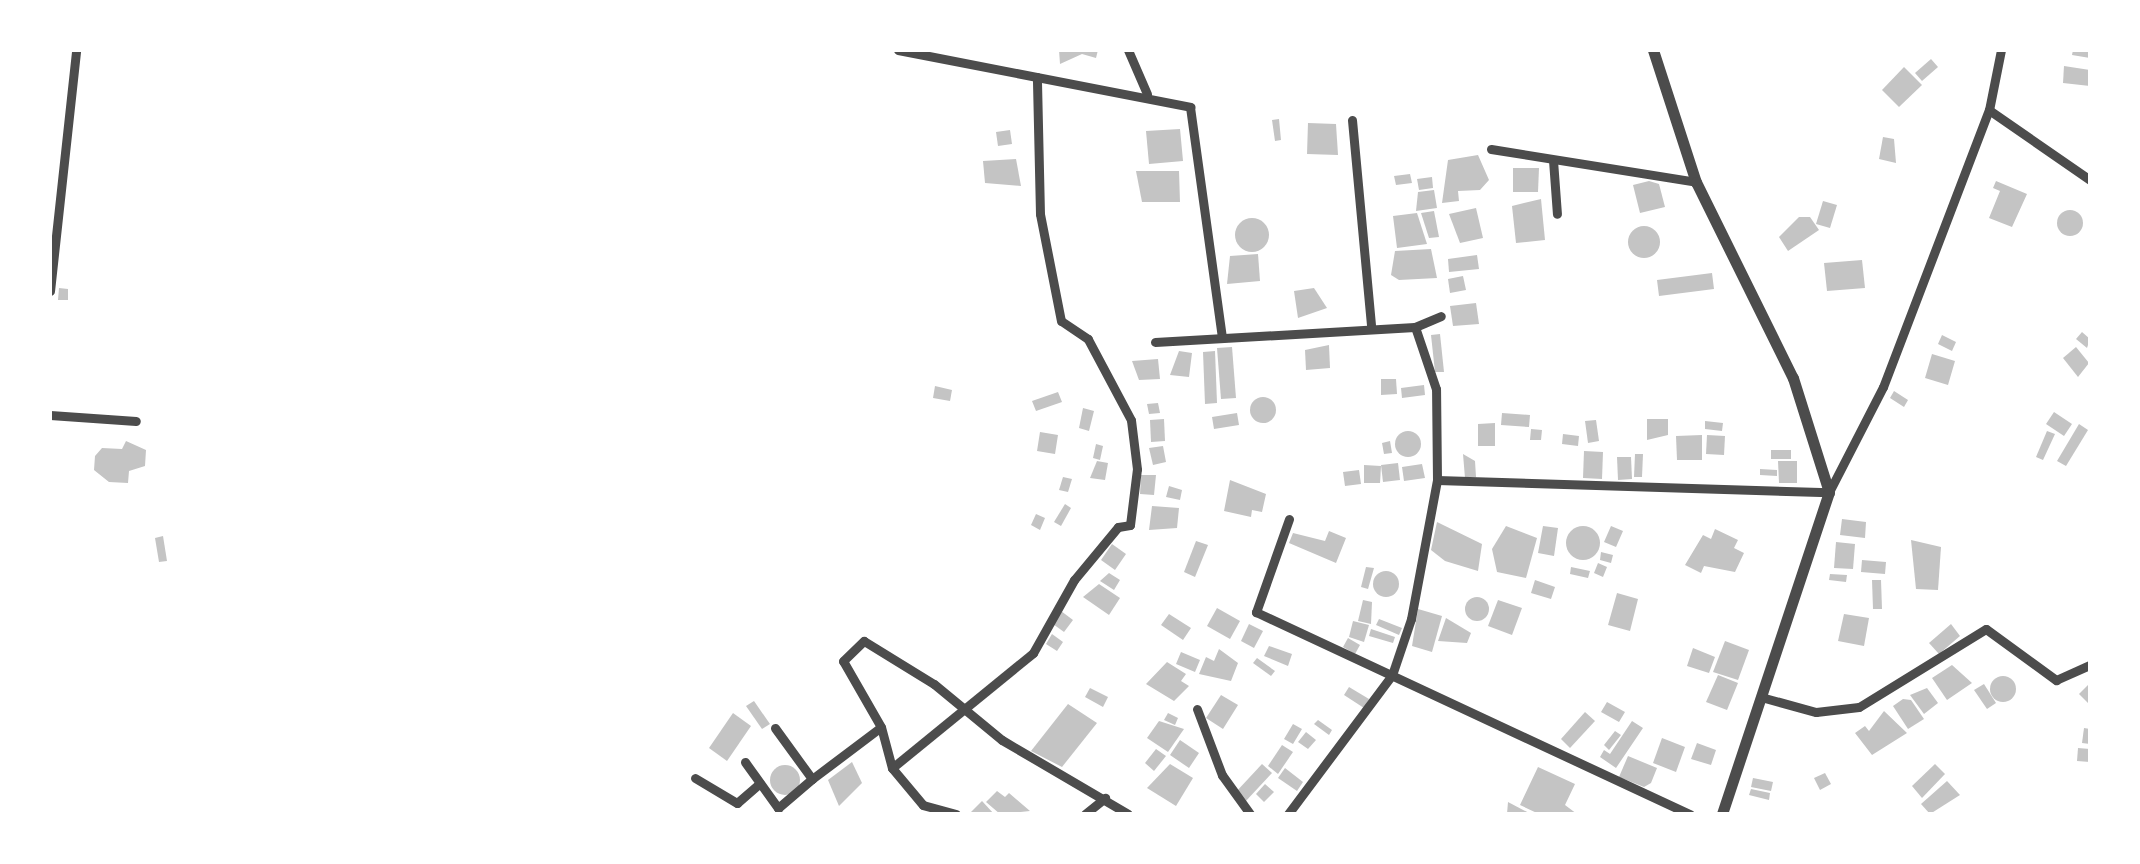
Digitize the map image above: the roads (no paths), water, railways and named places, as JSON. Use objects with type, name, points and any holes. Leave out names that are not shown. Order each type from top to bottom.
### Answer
[{"type":"street","points":[[50,291],[76,50]]},
{"type":"street","points":[[898,50],[1147,94],[1190,107],[1222,337]]},
{"type":"street","points":[[1128,50],[1147,94]]},
{"type":"street","points":[[1653,50],[1696,182],[1793,378],[1829,492]]},
{"type":"street","points":[[1722,814],[1829,492],[1883,387],[1989,110],[2001,50]]},
{"type":"street","points":[[892,768],[962,707],[1033,653],[1074,580],[1118,527],[1130,524],[1137,469],[1131,420],[1088,339],[1061,321],[1040,214],[1038,77]]},
{"type":"street","points":[[1989,110],[2090,180]]},
{"type":"street","points":[[1352,120],[1371,325]]},
{"type":"street","points":[[1490,150],[1696,182]]},
{"type":"street","points":[[1554,160],[1557,214]]},
{"type":"street","points":[[1154,342],[1371,325],[1414,327],[1440,316]]},
{"type":"street","points":[[1288,814],[1392,675],[1412,618],[1437,480],[1436,390],[1414,327]]},
{"type":"street","points":[[50,416],[136,421]]},
{"type":"street","points":[[1437,480],[1829,492]]},
{"type":"street","points":[[1288,519],[1256,612],[1690,814]]},
{"type":"street","points":[[1761,697],[1816,712],[1858,708],[1986,629],[2056,680],[2090,665]]},
{"type":"street","points":[[956,814],[923,805],[892,768],[881,727],[843,661],[864,641],[962,707],[1002,740],[1128,814]]},
{"type":"street","points":[[1197,710],[1222,775],[1250,814]]},
{"type":"street","points":[[745,762],[776,811],[881,727]]},
{"type":"street","points":[[775,728],[812,779]]},
{"type":"street","points":[[694,778],[736,804],[760,783]]},
{"type":"street","points":[[1086,814],[1106,798]]}]
